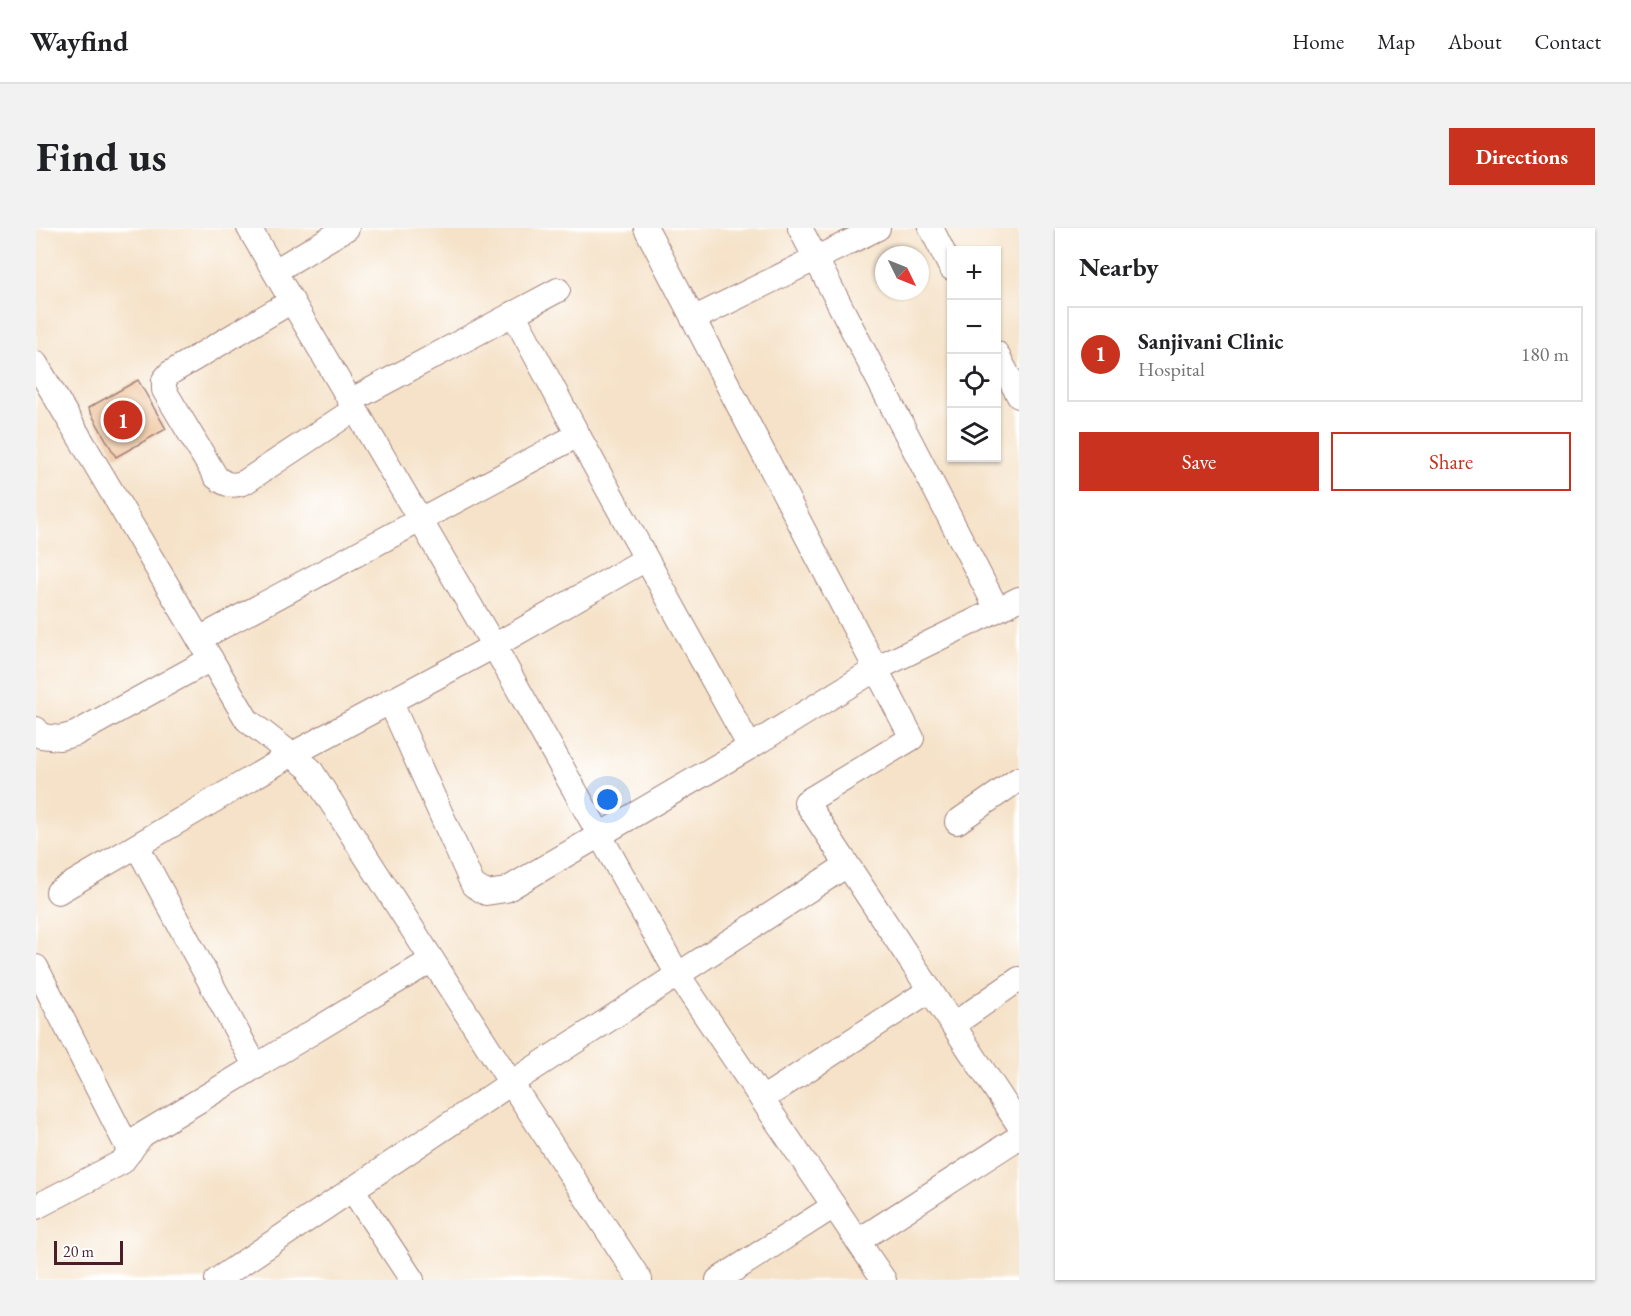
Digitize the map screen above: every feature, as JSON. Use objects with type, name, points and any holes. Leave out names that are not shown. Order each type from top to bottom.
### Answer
[{"type":"street","points":[[249,228],[494,646],[678,975],[884,1280]]},
{"type":"street","points":[[275,271],[347,228]]},
{"type":"street","points":[[646,228],[912,738],[806,802],[1019,1125]]},
{"type":"street","points":[[800,228],[997,609]]},
{"type":"street","points":[[693,319],[878,228]]},
{"type":"street","points":[[931,228],[947,260]]},
{"type":"street","points":[[292,301],[170,373],[164,380],[164,390],[216,477],[225,484],[235,486],[245,482],[353,405],[558,290]]},
{"type":"street","points":[[513,314],[750,747]]},
{"type":"street","points":[[997,354],[1019,396]]},
{"type":"street","points":[[36,364],[247,720],[310,769],[640,1280]]},
{"type":"street","points":[[199,639],[578,435]]},
{"type":"street","points":[[58,892],[291,755],[494,646],[646,560]]},
{"type":"street","points":[[390,701],[473,885],[486,893],[506,890],[750,747],[876,669],[1019,598]]},
{"type":"street","points":[[36,729],[41,736],[60,738],[75,734],[211,659]]},
{"type":"street","points":[[957,822],[1019,779]]},
{"type":"street","points":[[137,846],[256,1067]]},
{"type":"street","points":[[217,1280],[511,1083],[848,865]]},
{"type":"street","points":[[36,1207],[122,1162],[142,1135],[432,960]]},
{"type":"street","points":[[36,967],[130,1152]]},
{"type":"street","points":[[953,1025],[1019,978]]},
{"type":"street","points":[[762,1099],[930,990]]},
{"type":"street","points":[[858,1241],[1019,1137]]},
{"type":"street","points":[[352,1190],[412,1280]]},
{"type":"street","points":[[718,1280],[834,1206]]},
{"type":"building","points":[[138,380],[166,429],[116,457],[88,408]]},
{"type":"place","name":"Sanjivani Clinic","points":[[123,420]]}]
